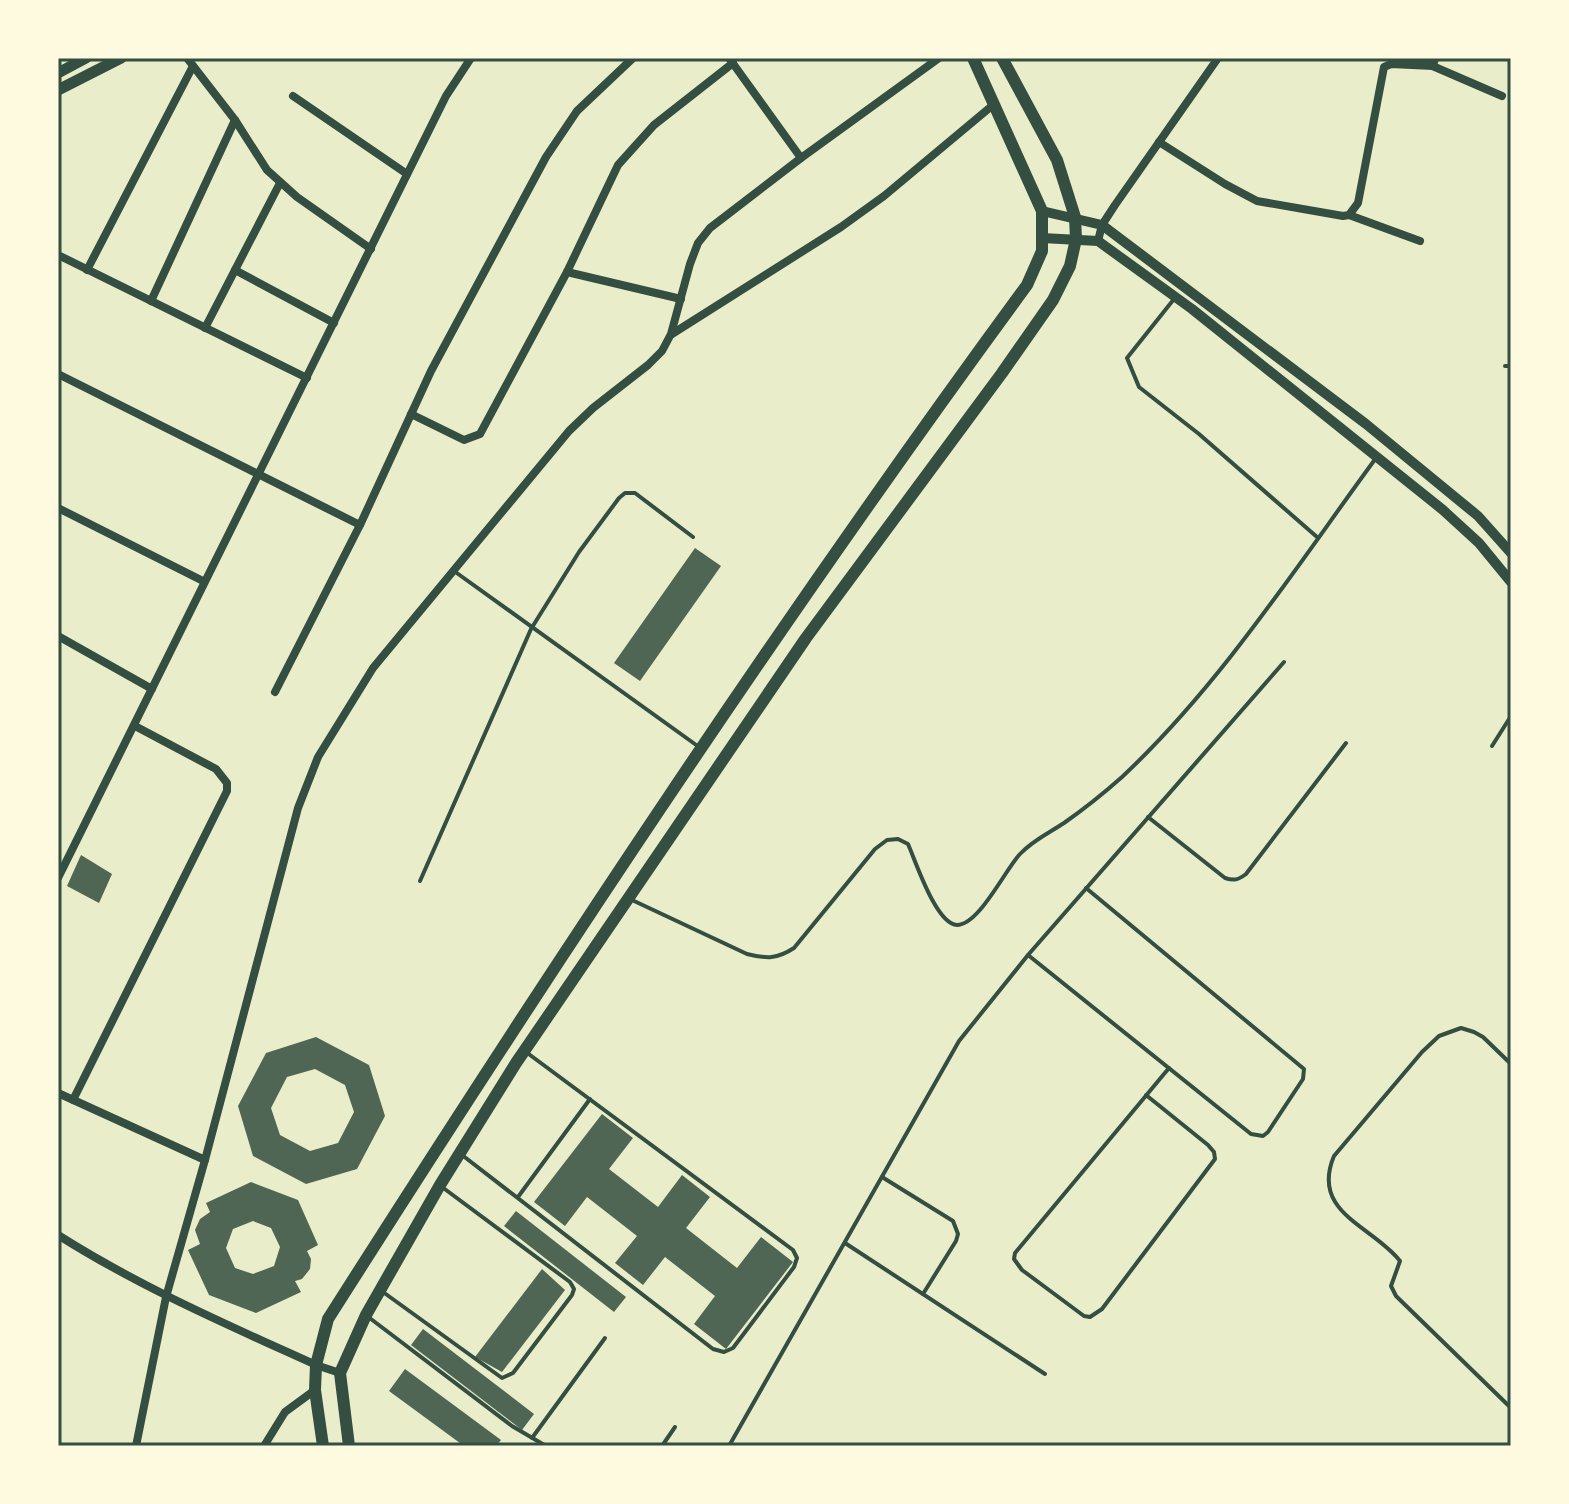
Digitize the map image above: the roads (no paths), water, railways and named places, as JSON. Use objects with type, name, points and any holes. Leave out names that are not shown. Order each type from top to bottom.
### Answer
[{"type":"main road","points":[[58,73],[86,58]]},
{"type":"main road","points":[[58,90],[121,58]]},
{"type":"main road","points":[[323,1446],[315,1390],[316,1365],[328,1319],[499,1050],[702,749],[1027,285],[1042,251],[1042,211],[973,58]]},
{"type":"main road","points":[[349,1446],[340,1373],[366,1315],[440,1185],[525,1050],[806,638],[1053,300],[1070,266],[1076,239],[1075,217],[1057,160],[1002,58]]},
{"type":"street","points":[[58,878],[446,96],[471,58]]},
{"type":"street","points":[[275,692],[360,525],[431,371],[552,146],[577,111],[633,58]]},
{"type":"street","points":[[136,1446],[166,1297],[298,808],[318,757],[373,668],[569,431],[662,351],[671,334],[698,243],[710,228],[939,58]]},
{"type":"street","points":[[1098,241],[1102,225],[1218,58]]},
{"type":"street","points":[[1414,58],[1434,62],[1502,96]]},
{"type":"street","points":[[411,414],[464,440],[480,434],[567,272],[604,190],[633,146],[731,61],[801,158]]},
{"type":"street","points":[[87,270],[190,62],[280,183],[371,249]]},
{"type":"street","points":[[1349,215],[1358,203],[1384,67],[1434,62]]},
{"type":"street","points":[[293,96],[407,174]]},
{"type":"street","points":[[671,334],[841,227],[884,196],[992,103]]},
{"type":"street","points":[[151,301],[235,120]]},
{"type":"street","points":[[1159,142],[1257,201],[1349,215],[1420,241]]},
{"type":"street","points":[[205,328],[280,183]]},
{"type":"street","points":[[1042,211],[1102,225],[1366,424],[1478,516],[1511,553]]},
{"type":"street","points":[[1042,238],[1098,241],[1175,297],[1443,510],[1479,543],[1511,582]]},
{"type":"street","points":[[58,255],[307,378]]},
{"type":"street","points":[[235,270],[334,323]]},
{"type":"street","points":[[567,272],[681,299]]},
{"type":"street","points":[[58,374],[360,525]]},
{"type":"street","points":[[58,508],[203,581]]},
{"type":"street","points":[[58,636],[152,689]]},
{"type":"street","points":[[73,1100],[227,791],[227,783],[216,769],[135,726]]},
{"type":"street","points":[[58,1093],[205,1160]]},
{"type":"street","points":[[58,1235],[166,1297],[340,1373]]},
{"type":"street","points":[[264,1446],[285,1412],[315,1390]]},
{"type":"lane","points":[[1175,297],[1127,358],[1139,387],[1199,434],[1318,538]]},
{"type":"lane","points":[[629,898],[747,954],[779,958],[794,948],[875,849],[887,840],[898,839],[908,844],[938,911],[955,925],[967,923],[977,914],[1019,855],[1036,839],[1063,824],[1121,778],[1200,694],[1376,458]]},
{"type":"lane","points":[[420,881],[531,629],[579,552],[625,493],[635,493],[693,537]]},
{"type":"lane","points":[[454,571],[702,749]]},
{"type":"lane","points":[[729,1446],[959,1041],[1028,955],[1284,662]]},
{"type":"lane","points":[[1492,746],[1511,716]]},
{"type":"lane","points":[[1148,817],[1225,878],[1232,881],[1239,879],[1246,874],[1346,743]]},
{"type":"lane","points":[[1028,955],[1257,1137],[1268,1132],[1303,1079],[1305,1074],[1299,1064],[1086,888]]},
{"type":"lane","points":[[1511,1064],[1474,1032],[1461,1028],[1439,1036],[1334,1156],[1329,1170],[1329,1187],[1334,1201],[1351,1220],[1400,1261],[1391,1286],[1396,1296],[1511,1408]]},
{"type":"lane","points":[[460,1153],[713,1349],[724,1352],[733,1348],[794,1267],[797,1258],[793,1250],[525,1050]]},
{"type":"lane","points":[[1146,1095],[1208,1145],[1215,1159],[1102,1309],[1096,1314],[1084,1316],[1022,1270],[1014,1259],[1017,1247],[1146,1095],[1169,1068]]},
{"type":"lane","points":[[518,1198],[590,1099]]},
{"type":"lane","points":[[882,1177],[953,1221],[957,1228],[956,1241],[923,1294]]},
{"type":"lane","points":[[381,1290],[502,1378],[513,1373],[570,1301],[574,1289],[570,1282],[440,1185]]},
{"type":"lane","points":[[845,1243],[1045,1374]]},
{"type":"lane","points":[[366,1315],[546,1446]]},
{"type":"lane","points":[[532,1438],[605,1338]]},
{"type":"lane","points":[[662,1446],[675,1427]]}]
